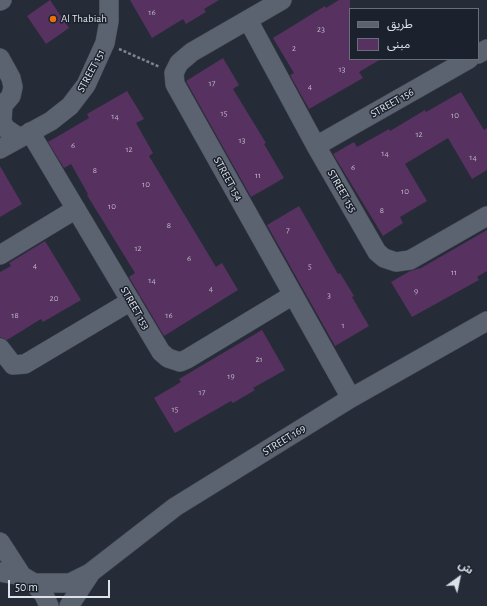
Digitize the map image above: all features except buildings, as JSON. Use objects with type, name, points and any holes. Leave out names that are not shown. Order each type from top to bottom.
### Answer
[{"type":"street","name":"STREET 151","points":[[0,148],[51,121],[70,106],[86,85],[105,43],[109,21],[109,0]]},
{"type":"street","points":[[174,73],[179,63],[192,52],[282,0]]},
{"type":"street","name":"STREET 155","points":[[248,20],[316,146],[377,252],[384,258],[396,262],[410,260],[487,216]]},
{"type":"street","points":[[0,58],[11,78],[13,87],[11,96],[2,105],[2,121],[5,128],[25,135]]},
{"type":"street","name":"STREET 156","points":[[316,146],[467,60]]},
{"type":"street","name":"STREET 154","points":[[174,73],[175,84],[351,398]]},
{"type":"street","name":"STREET 153","points":[[25,135],[76,209],[160,352],[175,362],[180,362],[293,295]]},
{"type":"street","points":[[0,255],[76,209]]},
{"type":"street","points":[[0,348],[13,365],[25,364],[131,301]]},
{"type":"street","name":"STREET 169","points":[[0,572],[28,579],[70,583],[90,573],[175,507],[351,398],[487,321]]},
{"type":"street","points":[[0,542],[28,579],[44,595],[49,606]]},
{"type":"street","name":"STREET 169","points":[[68,606],[90,573]]},
{"type":"path","points":[[105,43],[174,73]]},
{"type":"place","name":"Al Thabiah","points":[[53,19]]}]
